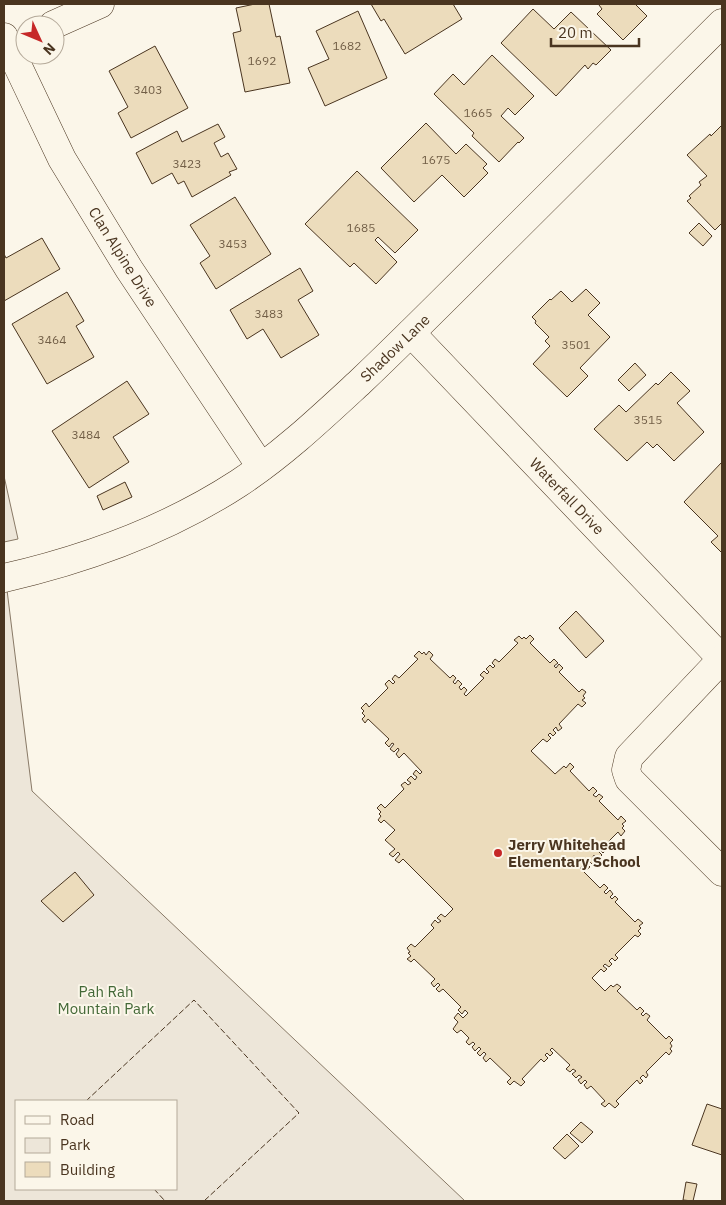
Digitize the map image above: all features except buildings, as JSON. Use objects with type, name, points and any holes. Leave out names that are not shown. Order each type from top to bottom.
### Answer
[{"type":"street","points":[[65,20],[100,4]]},
{"type":"street","name":"Shadow Lane","points":[[4,578],[55,566],[114,546],[181,516],[237,484],[304,434],[411,333],[722,24]]},
{"type":"street","name":"Clan Alpine Drive","points":[[12,40],[62,159],[129,268],[261,467]]},
{"type":"street","name":"Waterfall Drive","points":[[411,333],[722,659]]},
{"type":"street","points":[[722,659],[629,758],[626,770],[630,779],[722,872]]},
{"type":"green space","points":[[4,476],[18,539],[4,542]]},
{"type":"green space","name":"Pah Rah Mountain Park","points":[[4,582],[6,582],[32,791],[465,1201],[4,1201]]},
{"type":"fence","points":[[87,1100],[194,1000],[299,1113],[204,1201]]},
{"type":"fence","points":[[155,1190],[165,1201]]},
{"type":"place","name":"Jerry Whitehead Elementary School","points":[[498,853]]}]
